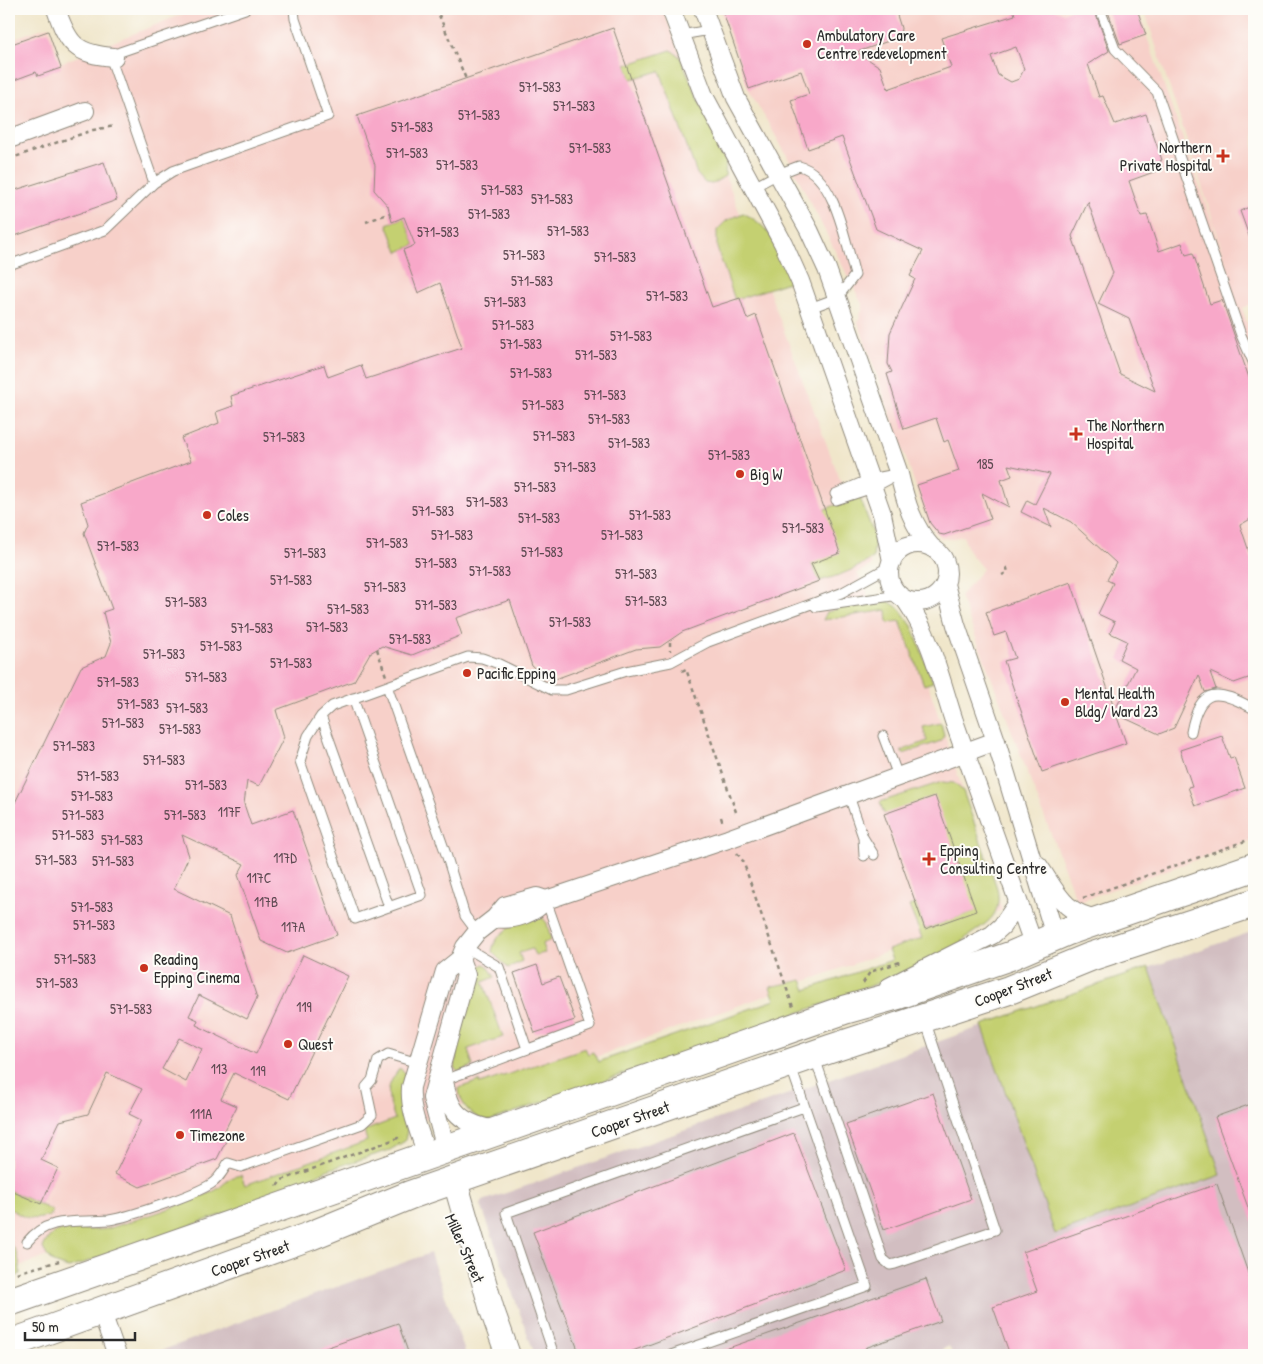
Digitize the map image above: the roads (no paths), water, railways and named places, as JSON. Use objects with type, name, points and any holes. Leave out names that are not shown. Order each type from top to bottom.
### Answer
[{"type":"main road","name":"Cooper Street","points":[[9,1302],[844,1010],[898,995],[1254,867]]},
{"type":"main road","name":"Cooper Street","points":[[9,1344],[310,1236],[447,1183],[1254,903]]},
{"type":"main road","points":[[1044,941],[1055,971]]},
{"type":"main road","points":[[436,1152],[447,1183]]},
{"type":"main road","points":[[34,1292],[45,1306],[63,1310],[101,1310]]},
{"type":"street","points":[[56,9],[66,36],[74,46],[90,55],[114,57]]},
{"type":"street","points":[[672,9],[704,96],[783,243],[810,308],[871,483],[890,548],[890,582],[916,614],[932,649],[1018,903],[1044,941]]},
{"type":"street","points":[[703,9],[736,98],[809,230],[827,269],[899,474],[906,505],[912,521],[945,564],[945,584],[956,625],[996,741],[1029,852],[1044,941]]},
{"type":"street","points":[[9,138],[85,112]]},
{"type":"street","points":[[891,564],[897,553],[914,545],[932,548]]},
{"type":"street","points":[[902,597],[912,602],[928,601],[935,597],[945,584]]},
{"type":"street","points":[[436,1152],[410,1099],[418,1063],[445,971],[462,953],[477,932],[495,918],[508,920],[539,908],[546,900],[728,839],[996,741]]},
{"type":"street","points":[[1029,852],[1068,907],[1084,916],[1105,919]]},
{"type":"street","points":[[844,1010],[977,944],[1002,926],[1018,903]]},
{"type":"street","points":[[436,1152],[432,1098],[440,1077],[466,975],[462,953]]},
{"type":"street","points":[[440,1077],[448,1101],[460,1118],[473,1126],[498,1131]]},
{"type":"street","name":"Miller Street","points":[[447,1183],[508,1355]]},
{"type":"street","points":[[101,1310],[117,1355]]},
{"type":"lane","points":[[154,183],[112,62],[114,57],[120,52],[246,9]]},
{"type":"lane","points":[[9,265],[105,230],[154,183],[186,166],[328,116],[297,24],[294,9]]},
{"type":"lane","points":[[1100,9],[1115,48],[1157,92],[1241,335],[1254,364]]},
{"type":"lane","points":[[683,40],[710,30]]},
{"type":"lane","points":[[752,188],[778,174],[799,166],[804,167],[826,187],[834,202],[855,274],[837,298],[810,308]]},
{"type":"lane","points":[[836,497],[899,474]]},
{"type":"lane","points":[[353,698],[422,895],[355,919],[300,761],[308,736],[321,716],[332,706],[353,698],[468,656],[482,658],[499,664],[558,691],[626,671],[671,662],[708,642],[841,593],[891,564]]},
{"type":"lane","points":[[801,609],[902,597]]},
{"type":"lane","points":[[387,686],[447,857],[465,916],[477,932]]},
{"type":"lane","points":[[1191,732],[1193,719],[1202,701],[1210,697],[1226,694],[1254,709]]},
{"type":"lane","points":[[321,716],[389,907]]},
{"type":"lane","points":[[883,736],[898,776]]},
{"type":"lane","points":[[849,796],[869,855]]},
{"type":"lane","points":[[440,1077],[527,1050],[590,1026],[546,900]]},
{"type":"lane","points":[[462,953],[499,967],[527,1050]]},
{"type":"lane","points":[[802,1060],[883,1260],[890,1265],[895,1264],[995,1230],[924,1018]]},
{"type":"lane","points":[[27,1242],[35,1232],[71,1220],[93,1221],[129,1215],[211,1184],[219,1177],[228,1163],[241,1167],[362,1124],[372,1115],[366,1087],[372,1080],[378,1060],[388,1054],[418,1063]]},
{"type":"lane","points":[[671,1355],[867,1286],[804,1106],[802,1060]]},
{"type":"lane","points":[[554,1355],[506,1213],[804,1106]]},
{"type":"place","name":"Ambulatory Care Centre redevelopment","points":[[807,44]]},
{"type":"place","name":"Northern Private Hospital","points":[[1223,156]]},
{"type":"place","name":"The Northern Hospital","points":[[1076,434]]},
{"type":"place","name":"Big W","points":[[740,474]]},
{"type":"place","name":"Coles","points":[[207,515]]},
{"type":"place","name":"Pacific Epping","points":[[467,673]]},
{"type":"place","name":"Mental Health Bldg/ Ward 23","points":[[1065,702]]},
{"type":"place","name":"Epping Consulting Centre","points":[[929,859]]},
{"type":"place","name":"Reading Epping Cinema","points":[[144,968]]},
{"type":"place","name":"Quest","points":[[288,1044]]},
{"type":"place","name":"Timezone","points":[[180,1135]]}]
